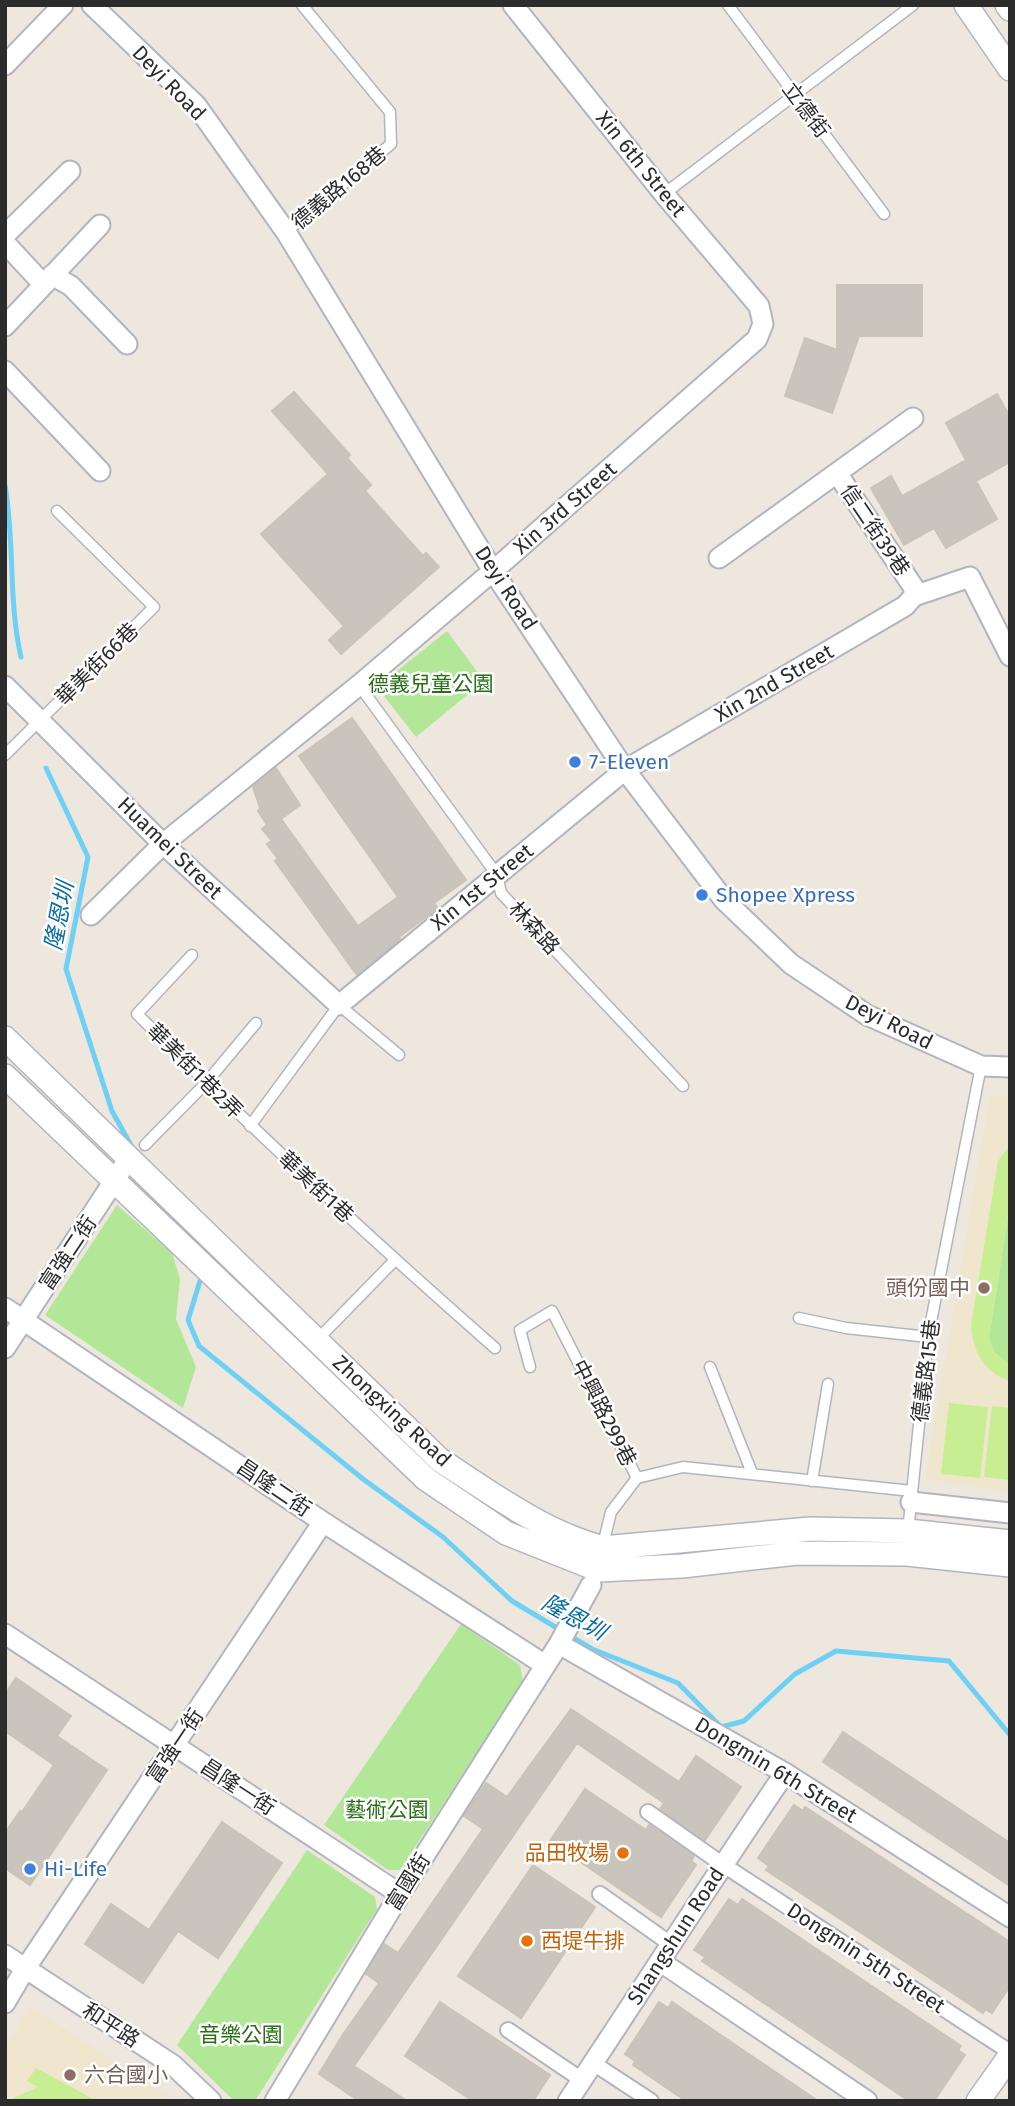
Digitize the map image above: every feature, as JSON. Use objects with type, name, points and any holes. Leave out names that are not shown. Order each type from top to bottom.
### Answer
[{"type":"street","points":[[5,65],[63,5]]},
{"type":"street","name":"Deyi Road","points":[[92,5],[196,105],[286,232],[493,571],[625,770],[724,900],[791,964],[867,1015],[981,1066],[1010,1067]]},
{"type":"street","name":"Xin 6th Street","points":[[513,5],[664,194],[759,306],[763,324]]},
{"type":"street","points":[[966,5],[1006,56]]},
{"type":"street","points":[[5,235],[70,171]]},
{"type":"street","points":[[5,326],[100,225]]},
{"type":"street","points":[[5,243],[47,279],[71,286],[127,344]]},
{"type":"street","name":"Xin 3rd Street","points":[[91,915],[163,844],[359,685],[757,339],[763,324]]},
{"type":"street","points":[[5,371],[100,471]]},
{"type":"street","points":[[719,558],[913,418]]},
{"type":"street","name":"信二街39巷","points":[[837,473],[914,592]]},
{"type":"street","name":"Xin 2nd Street","points":[[625,770],[905,606],[914,592],[970,577],[1010,656]]},
{"type":"street","name":"Huamei Street","points":[[5,686],[163,844],[339,1005]]},
{"type":"street","name":"Xin 1st Street","points":[[339,1005],[625,770]]},
{"type":"street","name":"Zhongxing Road","points":[[5,1038],[137,1152],[317,1340],[440,1460],[520,1511],[580,1541],[598,1568]]},
{"type":"street","name":"Zhongxing Road","points":[[5,1076],[426,1479],[506,1533],[598,1568],[682,1566],[797,1553],[907,1554],[1010,1565]]},
{"type":"street","name":"富強二街","points":[[5,1348],[137,1152]]},
{"type":"street","name":"昌隆二街","points":[[5,1308],[323,1521],[545,1665]]},
{"type":"street","points":[[911,1497],[1010,1513]]},
{"type":"street","name":"富強一街","points":[[5,2003],[323,1521]]},
{"type":"street","name":"Zhongxing Road","points":[[598,1568],[810,1529],[908,1531],[1010,1542]]},
{"type":"street","points":[[545,1665],[578,1611],[598,1568]]},
{"type":"street","name":"昌隆一街","points":[[5,1634],[400,1894]]},
{"type":"street","name":"Dongmin 6th Street","points":[[560,1641],[785,1773],[1010,1917]]},
{"type":"street","name":"富國街","points":[[275,2101],[400,1894],[545,1665]]},
{"type":"street","name":"Shangshun Road","points":[[568,2101],[661,1962],[722,1864],[785,1773]]},
{"type":"street","name":"Dongmin 5th Street","points":[[649,1812],[722,1864],[1010,2054]]},
{"type":"street","points":[[600,1894],[672,1945]]},
{"type":"street","name":"和平路","points":[[5,1955],[173,2065],[211,2101]]},
{"type":"street","points":[[661,1962],[867,2101]]},
{"type":"street","points":[[508,2030],[582,2080]]},
{"type":"street","points":[[978,2101],[1010,2054]]},
{"type":"street","points":[[593,2063],[651,2101]]},
{"type":"lane","name":"德義路168巷","points":[[286,232],[391,144],[390,112],[302,5]]},
{"type":"lane","name":"立德街","points":[[728,5],[884,214]]},
{"type":"lane","points":[[664,194],[913,5]]},
{"type":"lane","name":"華美街66巷","points":[[5,755],[154,607],[57,511]]},
{"type":"lane","name":"林森路","points":[[359,685],[496,875],[501,893],[683,1086]]},
{"type":"lane","name":"華美街1巷2弄","points":[[192,955],[137,1014],[250,1126]]},
{"type":"lane","points":[[250,1126],[339,1005],[399,1055]]},
{"type":"lane","points":[[137,1152],[206,1083],[256,1023]]},
{"type":"lane","name":"德義路15巷","points":[[907,1554],[928,1337],[981,1066]]},
{"type":"lane","name":"華美街1巷","points":[[250,1126],[495,1348]]},
{"type":"lane","points":[[317,1340],[395,1260]]},
{"type":"lane","name":"中興路299巷","points":[[530,1367],[520,1329],[552,1311],[637,1478],[611,1512],[598,1568]]},
{"type":"lane","points":[[799,1318],[846,1328],[928,1337]]},
{"type":"lane","points":[[710,1367],[752,1473]]},
{"type":"lane","points":[[812,1481],[828,1384]]},
{"type":"lane","points":[[637,1478],[683,1467],[752,1473],[911,1497]]},
{"type":"shaded area","name":"頭份國中","points":[[990,1096],[1010,1096],[1010,1491],[925,1479]]},
{"type":"shaded area","name":"六合國小","points":[[30,2006],[175,2101],[5,2101],[5,2049]]},
{"type":"green space","name":"德義兒童公園","points":[[447,631],[484,681],[416,737],[377,687]]},
{"type":"green space","points":[[1010,1145],[1010,1204],[989,1338],[995,1353],[1010,1365],[1010,1381],[993,1372],[981,1359],[974,1343],[971,1325],[998,1161]]},
{"type":"green space","points":[[1010,1204],[1010,1365],[995,1353],[989,1338]]},
{"type":"green space","points":[[117,1205],[172,1253],[180,1279],[176,1319],[196,1367],[183,1408],[45,1315]]},
{"type":"green space","points":[[949,1403],[988,1407],[980,1478],[941,1474]]},
{"type":"green space","points":[[992,1406],[1010,1408],[1010,1480],[984,1477]]},
{"type":"green space","name":"藝術公園","points":[[461,1624],[520,1665],[523,1682],[400,1870],[388,1870],[324,1825]]},
{"type":"green space","name":"音樂公園","points":[[307,1850],[375,1897],[377,1909],[255,2101],[234,2101],[177,2045]]},
{"type":"green space","points":[[36,2068],[97,2101],[7,2101],[38,2087],[27,2081]]},
{"type":"building","points":[[837,285],[922,285],[922,336],[859,336],[832,413],[785,396],[805,338],[837,350]]},
{"type":"building","points":[[294,392],[350,455],[347,458],[371,485],[365,491],[423,556],[426,553],[439,567],[341,654],[329,640],[344,626],[261,534],[328,474],[272,411]]},
{"type":"building","points":[[997,394],[1010,417],[1010,462],[976,481],[997,519],[946,548],[934,528],[904,545],[871,488],[891,476],[902,496],[966,460],[946,423]]},
{"type":"building","points":[[352,718],[466,880],[434,903],[438,908],[399,937],[400,939],[357,975],[275,861],[278,859],[267,844],[272,841],[262,829],[267,825],[258,811],[260,808],[253,787],[276,768],[300,805],[281,819],[358,926],[398,897],[299,756]]},
{"type":"building","points":[[16,1678],[71,1716],[57,1736],[107,1770],[30,1885],[5,1868],[5,1833],[54,1765],[5,1731],[5,1694]]},
{"type":"building","points":[[571,1709],[679,1782],[696,1756],[741,1787],[705,1840],[660,1809],[664,1803],[577,1743],[354,2066],[407,2101],[359,2101],[319,2074],[379,1983],[366,1974],[384,1944],[398,1953],[483,1829],[464,1816],[486,1783],[507,1797]]},
{"type":"building","points":[[843,1732],[1010,1843],[1010,1886],[823,1762]]},
{"type":"building","name":"品田牧場","points":[[585,1789],[646,1830],[649,1825],[694,1856],[691,1861],[696,1865],[661,1917],[550,1841]]},
{"type":"building","points":[[794,1805],[803,1811],[805,1807],[1010,1942],[1010,1986],[992,2013],[985,2009],[983,2013],[766,1870],[769,1866],[758,1858]]},
{"type":"building","points":[[222,1822],[282,1863],[218,1958],[178,1931],[143,1983],[85,1944],[111,1904],[149,1930]]},
{"type":"building","name":"西堤牛排","points":[[533,1865],[595,1907],[521,2018],[458,1976]]},
{"type":"building","points":[[729,1899],[738,1905],[742,1899],[961,2046],[958,2050],[965,2055],[934,2101],[909,2101],[702,1961],[705,1957],[694,1950]]},
{"type":"building","points":[[440,2002],[550,2075],[533,2101],[473,2101],[405,2056]]},
{"type":"building","points":[[659,2002],[668,2008],[672,2002],[818,2101],[686,2101],[633,2065],[635,2061],[625,2054]]},
{"type":"waterway","name":"隆恩圳","points":[[5,485],[14,614],[21,657]]},
{"type":"waterway","name":"隆恩圳","points":[[46,768],[88,857],[66,969],[112,1111],[133,1149]]},
{"type":"waterway","name":"隆恩圳","points":[[200,1281],[188,1320],[199,1346],[363,1479],[443,1537],[512,1601],[592,1649],[678,1683],[721,1727],[744,1721],[795,1674],[836,1651],[949,1661],[1010,1735]]},
{"type":"place","name":"7-Eleven","points":[[575,762]]},
{"type":"place","name":"Shopee Xpress","points":[[702,895]]},
{"type":"place","name":"頭份國中","points":[[984,1288]]},
{"type":"place","name":"品田牧場","points":[[623,1853]]},
{"type":"place","name":"Hi-Life","points":[[30,1869]]},
{"type":"place","name":"西堤牛排","points":[[527,1941]]},
{"type":"place","name":"六合國小","points":[[70,2075]]}]
